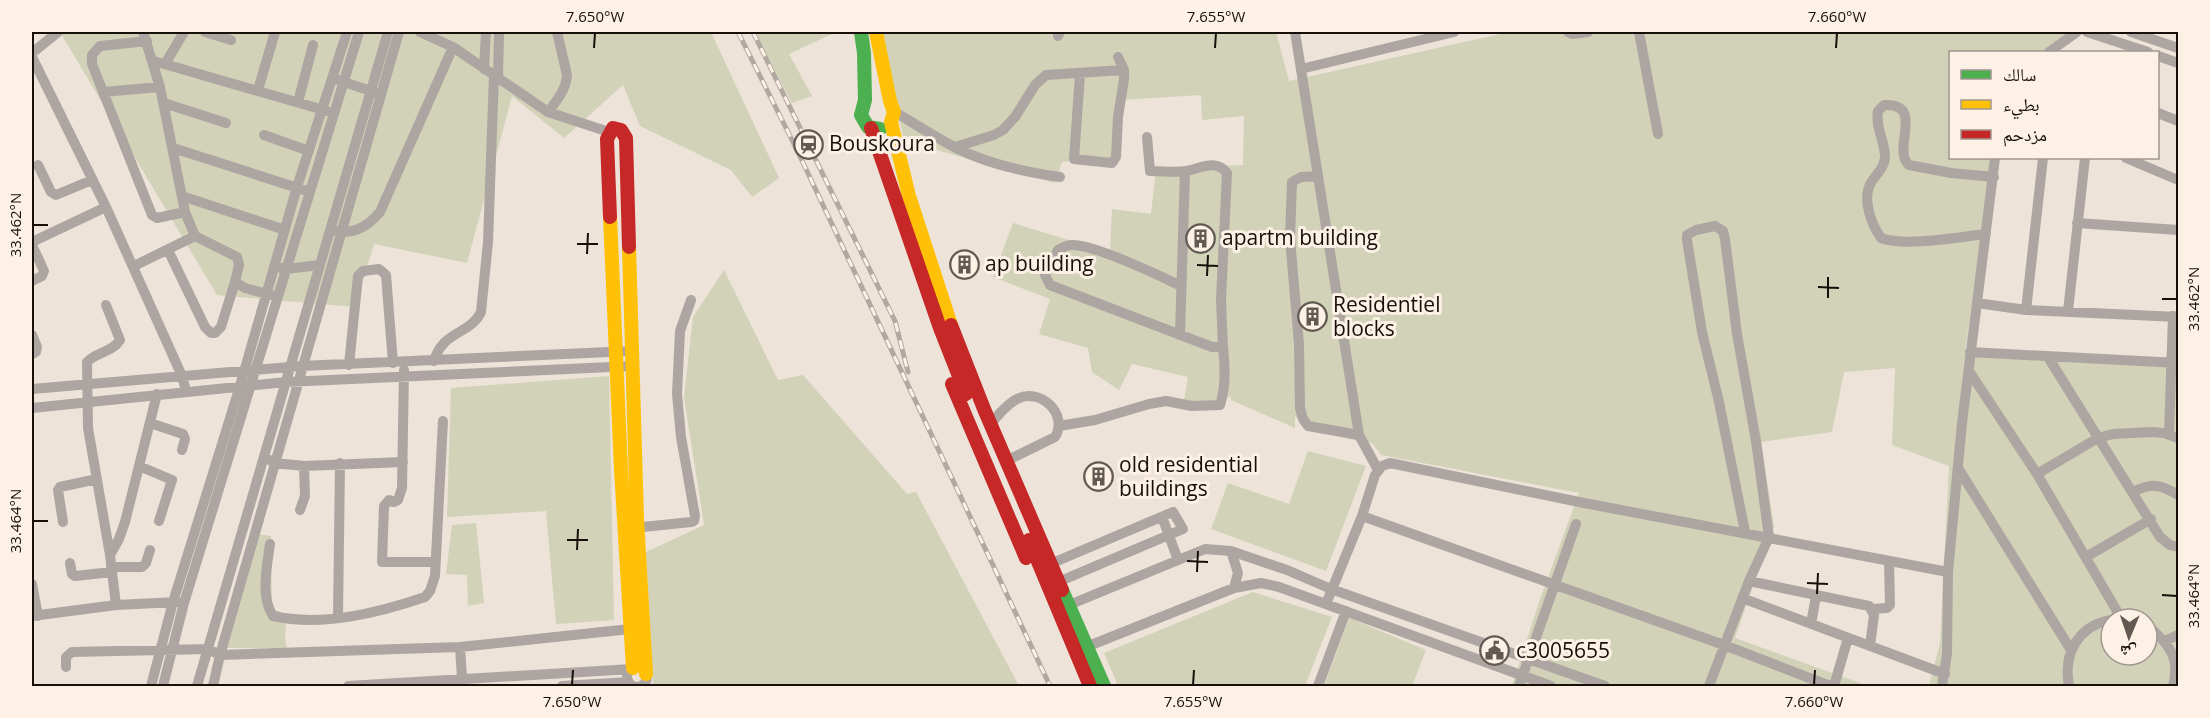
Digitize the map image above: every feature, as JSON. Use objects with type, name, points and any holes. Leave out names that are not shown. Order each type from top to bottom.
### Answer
[{"type":"street","points":[[58,32],[32,55],[134,266],[182,376],[186,391]]},
{"type":"street","points":[[165,64],[184,32]]},
{"type":"street","points":[[205,32],[231,40]]},
{"type":"street","points":[[258,90],[275,32]]},
{"type":"street","points":[[280,268],[285,230],[297,187],[347,32]]},
{"type":"street","points":[[151,687],[160,651],[178,602],[280,268],[309,191],[359,32]]},
{"type":"street","points":[[213,687],[274,463],[295,367],[375,92],[388,32]]},
{"type":"street","points":[[375,92],[399,32]]},
{"type":"street","points":[[420,32],[453,48],[548,112],[609,132]]},
{"type":"street","points":[[486,32],[492,74]]},
{"type":"street","points":[[435,361],[441,345],[477,319],[481,312],[488,242],[492,74],[499,32]]},
{"type":"street","points":[[548,112],[561,95],[567,82],[557,32]]},
{"type":"street","points":[[861,32],[866,100]]},
{"type":"street","points":[[876,32],[903,179],[941,297],[990,425],[1050,564],[1053,582],[1080,649],[1104,687]]},
{"type":"street","points":[[1295,32],[1359,435],[1378,470]]},
{"type":"street","points":[[1301,69],[1428,34],[1454,32]]},
{"type":"street","points":[[1568,32],[1573,34],[1588,32]]},
{"type":"street","points":[[1639,32],[1658,134]]},
{"type":"street","points":[[2050,51],[2077,32]]},
{"type":"street","points":[[2087,32],[2145,51]]},
{"type":"street","points":[[2131,32],[2178,48]]},
{"type":"street","points":[[168,250],[205,327],[211,333],[215,333],[221,327],[235,282],[239,265],[237,257],[195,236],[185,212],[164,103],[154,61],[145,36],[104,45],[94,52],[92,64],[152,215],[157,218],[185,212]]},
{"type":"street","points":[[298,102],[313,45]]},
{"type":"street","points":[[335,230],[346,232],[365,226],[374,220],[386,204],[453,48]]},
{"type":"street","points":[[1080,74],[1074,159],[1112,163],[1116,157],[1124,70],[1119,57]]},
{"type":"street","points":[[2159,57],[2178,63]]},
{"type":"street","points":[[154,61],[333,113]]},
{"type":"street","points":[[955,147],[1003,130],[1015,117],[1042,77],[1055,74],[1124,70]]},
{"type":"street","points":[[332,78],[375,92]]},
{"type":"street","points":[[103,92],[160,87]]},
{"type":"street","points":[[1060,177],[1018,170],[955,147],[892,112],[882,96],[874,96],[862,105],[861,115],[864,123],[871,128],[894,188],[944,337],[950,380],[1025,556],[1034,571],[1053,582],[1069,605],[1090,687]]},
{"type":"street","points":[[164,103],[226,123]]},
{"type":"street","points":[[1986,234],[1907,242],[1881,238],[1870,213],[1867,196],[1870,184],[1882,169],[1885,161],[1884,145],[1877,118],[1878,111],[1884,105],[1895,105],[1904,114],[1906,123],[1903,155],[1910,165],[1951,173],[1994,177]]},
{"type":"street","points":[[2159,114],[2177,120],[2178,108]]},
{"type":"street","points":[[871,128],[884,128],[892,112]]},
{"type":"street","points":[[631,685],[628,673],[632,668],[630,629],[631,529],[633,366],[626,138],[624,132],[619,128],[612,128],[609,132],[607,150],[616,352],[631,529],[646,680]]},
{"type":"street","points":[[264,135],[309,151]]},
{"type":"street","points":[[1059,426],[1095,420],[1149,404],[1166,402],[1192,406],[1220,405],[1224,393],[1221,300],[1227,173],[1222,168],[1211,165],[1185,171],[1150,171],[1147,137]]},
{"type":"street","points":[[173,148],[309,191]]},
{"type":"street","points":[[1942,687],[1945,674],[1948,572],[1958,468],[1970,352],[1995,159]]},
{"type":"street","points":[[2026,310],[2043,159]]},
{"type":"street","points":[[2068,311],[2085,159]]},
{"type":"street","points":[[2128,159],[2178,180]]},
{"type":"street","points":[[38,165],[51,192],[56,195],[92,180]]},
{"type":"street","points":[[1180,334],[1185,171]]},
{"type":"street","points":[[1318,176],[1296,178],[1292,185],[1290,238],[1299,344],[1300,408],[1304,422],[1308,426],[1359,435]]},
{"type":"street","points":[[182,196],[285,230]]},
{"type":"street","points":[[32,281],[42,276],[44,271],[32,244],[106,207]]},
{"type":"street","points":[[2077,224],[2178,230]]},
{"type":"street","points":[[1708,687],[1742,598],[1769,537],[1756,441],[1737,334],[1725,239],[1723,231],[1715,226],[1690,232],[1687,240],[1702,332],[1719,402],[1745,532]]},
{"type":"street","points":[[295,367],[319,265],[335,230]]},
{"type":"street","points":[[134,266],[195,236]]},
{"type":"street","points":[[1181,286],[1109,255],[1071,245],[1058,250],[1045,275],[1050,285],[1212,347],[1223,347]]},
{"type":"street","points":[[612,261],[628,260]]},
{"type":"street","points":[[280,268],[319,265]]},
{"type":"street","points":[[349,365],[358,276],[363,271],[379,269],[386,275],[398,363],[404,377],[401,494],[398,500],[394,502],[389,500],[384,506],[382,562],[435,562]]},
{"type":"street","points":[[235,282],[245,288],[272,295]]},
{"type":"street","points":[[631,529],[694,521],[677,394],[680,331],[691,300]]},
{"type":"street","points":[[1977,303],[2026,310],[2176,316],[2174,436],[2128,433],[2097,438],[2037,474]]},
{"type":"street","points":[[106,305],[120,340],[116,346],[88,359],[88,428],[116,605]]},
{"type":"street","points":[[32,335],[37,350],[32,354]]},
{"type":"street","points":[[32,388],[295,367],[632,351]]},
{"type":"street","points":[[1970,352],[2175,363]]},
{"type":"street","points":[[2048,357],[2164,541],[2178,547]]},
{"type":"street","points":[[447,360],[448,375]]},
{"type":"street","points":[[32,408],[291,382],[633,366]]},
{"type":"street","points":[[1969,371],[2037,474],[2112,607]]},
{"type":"street","points":[[197,687],[264,456],[291,382]]},
{"type":"street","points":[[111,565],[123,531],[157,394]]},
{"type":"street","points":[[990,425],[1018,398],[1040,397],[1050,404],[1057,416],[1059,426],[1057,434],[1050,440],[1006,461]]},
{"type":"street","points":[[270,544],[265,590],[268,607],[273,616],[288,619],[358,616],[425,597],[434,582],[443,421]]},
{"type":"street","points":[[150,423],[183,434],[185,439],[182,450]]},
{"type":"street","points":[[264,456],[274,463],[303,466],[403,462]]},
{"type":"street","points":[[338,617],[340,463]]},
{"type":"street","points":[[1326,604],[1378,470],[1385,464],[1399,464],[1584,503],[1948,572]]},
{"type":"street","points":[[139,466],[172,480],[159,521]]},
{"type":"street","points":[[300,510],[305,496],[303,466]]},
{"type":"street","points":[[1958,468],[2071,650]]},
{"type":"street","points":[[63,522],[58,488],[97,479]]},
{"type":"street","points":[[2134,492],[2143,486],[2157,485],[2178,495]]},
{"type":"street","points":[[1050,564],[1173,512],[1183,530],[1053,582]]},
{"type":"street","points":[[1362,516],[1724,645],[1832,687],[1848,638]]},
{"type":"street","points":[[1162,517],[1178,560]]},
{"type":"street","points":[[2086,558],[2151,519]]},
{"type":"street","points":[[1521,681],[1576,524]]},
{"type":"street","points":[[1069,605],[1205,549],[1231,551],[1605,687]]},
{"type":"street","points":[[70,563],[72,574],[75,576],[111,565],[142,567],[146,563],[150,550]]},
{"type":"street","points":[[1231,551],[1238,573],[1234,588]]},
{"type":"street","points":[[1749,581],[1866,605],[1872,609],[1887,608],[1890,604],[1889,562]]},
{"type":"street","points":[[1080,649],[1234,588],[1262,583],[1346,611],[1521,681],[1551,687]]},
{"type":"street","points":[[32,584],[35,616],[116,605],[178,602]]},
{"type":"street","points":[[225,591],[239,593]]},
{"type":"street","points":[[1811,624],[1816,596]]},
{"type":"street","points":[[1742,598],[1945,674]]},
{"type":"street","points":[[163,687],[172,651],[178,602]]},
{"type":"street","points":[[1870,646],[1874,615],[1872,609]]},
{"type":"street","points":[[1318,687],[1346,611]]},
{"type":"street","points":[[2069,687],[2066,671],[2071,650],[2083,633],[2099,622]]},
{"type":"street","points":[[66,667],[66,657],[72,652],[208,649],[220,655],[460,647],[630,629]]},
{"type":"street","points":[[2159,635],[2165,640],[2174,658],[2173,687]]},
{"type":"street","points":[[2165,640],[2178,635]]},
{"type":"street","points":[[460,647],[461,682]]},
{"type":"street","points":[[348,687],[461,682],[632,668],[639,668],[646,680]]},
{"type":"street","points":[[562,687],[641,685],[646,680]]},
{"type":"green space","points":[[60,32],[711,32],[779,178],[752,197],[731,170],[640,126],[623,85],[564,138],[512,96],[467,263],[374,244],[355,307],[217,295]]},
{"type":"green space","points":[[755,32],[836,32],[789,54],[812,96],[792,103]]},
{"type":"green space","points":[[880,32],[1276,32],[1289,81],[1509,32],[2076,32],[2051,51],[1949,51],[1949,159],[1992,159],[1965,352],[2178,364],[2178,686],[1929,686],[1940,643],[1949,466],[1892,445],[1895,368],[1844,372],[1832,432],[1761,442],[1774,526],[1735,638],[1868,686],[1512,686],[1539,602],[1579,493],[1381,455],[1372,443],[1344,438],[1295,417],[1295,428],[1231,400],[1231,397],[1183,406],[1188,377],[1132,364],[1119,390],[1092,372],[1088,348],[1039,334],[1050,299],[993,277],[1013,223],[1110,253],[1112,209],[1151,214],[1156,169],[1243,165],[1244,116],[1202,120],[1201,95],[1121,100],[1117,158],[1062,162],[1055,183],[904,141]]},
{"type":"green space","points":[[724,270],[778,380],[803,375],[907,494],[916,492],[1019,686],[653,686],[646,552],[704,525],[684,397],[693,317]]},
{"type":"green space","points":[[609,376],[614,620],[556,624],[546,511],[447,517],[451,388]]},
{"type":"green space","points":[[1308,451],[1366,466],[1326,571],[1211,529],[1228,483],[1289,504]]},
{"type":"green space","points":[[476,523],[484,603],[468,606],[467,575],[446,574],[452,525]]},
{"type":"green space","points":[[257,534],[271,536],[272,609],[287,614],[285,639],[287,648],[225,648]]},
{"type":"green space","points":[[1253,592],[1332,617],[1305,686],[1118,686],[1104,653]]},
{"type":"green space","points":[[1349,618],[1426,650],[1412,686],[1324,686]]},
{"type":"railway","points":[[738,32],[797,150],[1050,686]]},
{"type":"railway","points":[[753,32],[895,321],[908,372]]},
{"type":"traffic: fast","points":[[861,32],[865,100],[861,115],[868,127],[880,129]]},
{"type":"traffic: fast","points":[[1062,590],[1104,686]]},
{"type":"traffic: slow","points":[[876,32],[894,112],[891,122],[909,196],[951,325]]},
{"type":"traffic: slow","points":[[610,217],[621,470],[633,668]]},
{"type":"traffic: slow","points":[[629,247],[637,519],[646,674]]},
{"type":"traffic: jam","points":[[610,217],[607,139],[613,128],[621,130],[626,138],[629,247]]},
{"type":"traffic: jam","points":[[871,128],[940,328],[966,394]]},
{"type":"traffic: jam","points":[[951,325],[984,409],[1062,590]]},
{"type":"traffic: jam","points":[[952,384],[1026,558]]},
{"type":"traffic: jam","points":[[1029,540],[1090,686]]},
{"type":"place","name":"Bouskoura","points":[[808,144]]},
{"type":"place","name":"apartm building","points":[[1201,238]]},
{"type":"place","name":"ap building","points":[[964,264]]},
{"type":"place","name":"Residentiel blocks","points":[[1312,317]]},
{"type":"place","name":"old residential buildings","points":[[1098,477]]},
{"type":"place","name":"c3005655","points":[[1495,651]]}]
